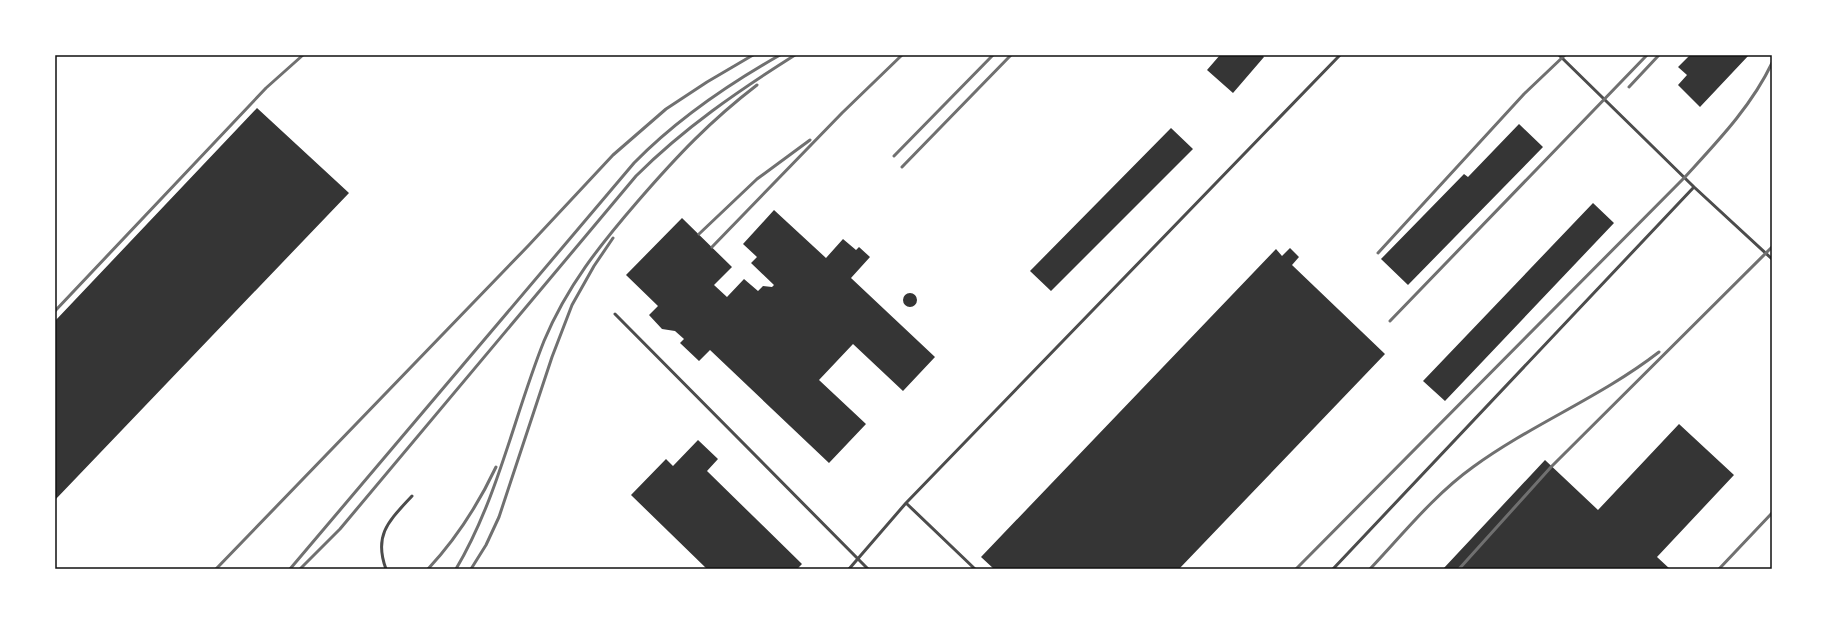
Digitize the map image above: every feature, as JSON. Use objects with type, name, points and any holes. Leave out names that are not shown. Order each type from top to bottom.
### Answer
[{"type":"lane","points":[[848,569],[906,503],[1340,55]]},
{"type":"lane","points":[[1559,55],[1694,187],[1772,260]]},
{"type":"lane","points":[[1334,569],[1694,187]]},
{"type":"lane","points":[[614,314],[868,569]]},
{"type":"lane","points":[[386,569],[381,553],[383,531],[412,496]]},
{"type":"lane","points":[[906,503],[975,569]]},
{"type":"building","points":[[1220,55],[1262,55],[1264,57],[1233,93],[1207,70]]},
{"type":"building","points":[[1690,55],[1749,55],[1700,107],[1678,85],[1687,75],[1678,67]]},
{"type":"building","points":[[257,108],[349,193],[55,500],[55,321]]},
{"type":"building","points":[[1519,124],[1543,147],[1408,285],[1381,259],[1464,174],[1468,177]]},
{"type":"building","points":[[1171,128],[1193,149],[1051,291],[1030,271]]},
{"type":"building","points":[[1593,203],[1614,223],[1445,401],[1423,381]]},
{"type":"building","points":[[774,210],[826,258],[843,239],[856,250],[859,247],[870,257],[851,278],[935,357],[903,391],[853,344],[819,380],[866,424],[829,463],[710,350],[699,361],[680,343],[684,339],[675,331],[662,329],[649,315],[658,306],[626,275],[682,218],[732,267],[714,285],[727,297],[744,279],[758,291],[763,286],[772,287],[774,285],[751,263],[757,257],[743,244]]},
{"type":"building","points":[[1290,248],[1299,257],[1292,265],[1385,354],[1179,569],[994,569],[981,557],[1276,249],[1282,256]]},
{"type":"building","points":[[907,293],[913,293],[917,297],[917,303],[913,307],[907,307],[903,303],[903,297]]},
{"type":"building","points":[[1679,424],[1734,475],[1657,557],[1670,569],[1443,569],[1545,460],[1598,510]]},
{"type":"building","points":[[698,440],[718,459],[707,471],[802,564],[797,569],[707,569],[631,495],[666,459],[673,466]]},
{"type":"railway","points":[[55,311],[266,88],[303,55]]},
{"type":"railway","points":[[216,569],[528,246],[613,155],[666,109],[707,82],[753,55]]},
{"type":"railway","points":[[290,569],[634,163],[685,117],[741,78],[780,55]]},
{"type":"railway","points":[[300,569],[340,529],[636,176],[654,158],[692,126],[753,82],[795,55]]},
{"type":"railway","points":[[712,247],[842,113],[902,55]]},
{"type":"railway","points":[[894,156],[993,55]]},
{"type":"railway","points":[[902,167],[1011,55]]},
{"type":"railway","points":[[1378,253],[1524,94],[1565,55]]},
{"type":"railway","points":[[1390,321],[1647,55]]},
{"type":"railway","points":[[1629,87],[1659,55]]},
{"type":"railway","points":[[1296,569],[1685,177],[1744,109],[1764,79],[1772,63]]},
{"type":"railway","points":[[456,569],[471,542],[483,514],[544,341],[553,321],[574,284],[598,250],[666,169],[724,112],[757,85]]},
{"type":"railway","points":[[699,234],[757,179],[810,140]]},
{"type":"railway","points":[[471,569],[486,545],[499,517],[552,357],[572,305],[594,266],[613,238]]},
{"type":"railway","points":[[1459,569],[1551,467],[1772,247]]},
{"type":"railway","points":[[1370,569],[1432,502],[1473,467],[1519,437],[1614,383],[1659,352]]},
{"type":"railway","points":[[428,569],[448,546],[466,521],[482,495],[496,467]]},
{"type":"railway","points":[[1719,569],[1772,513]]}]
